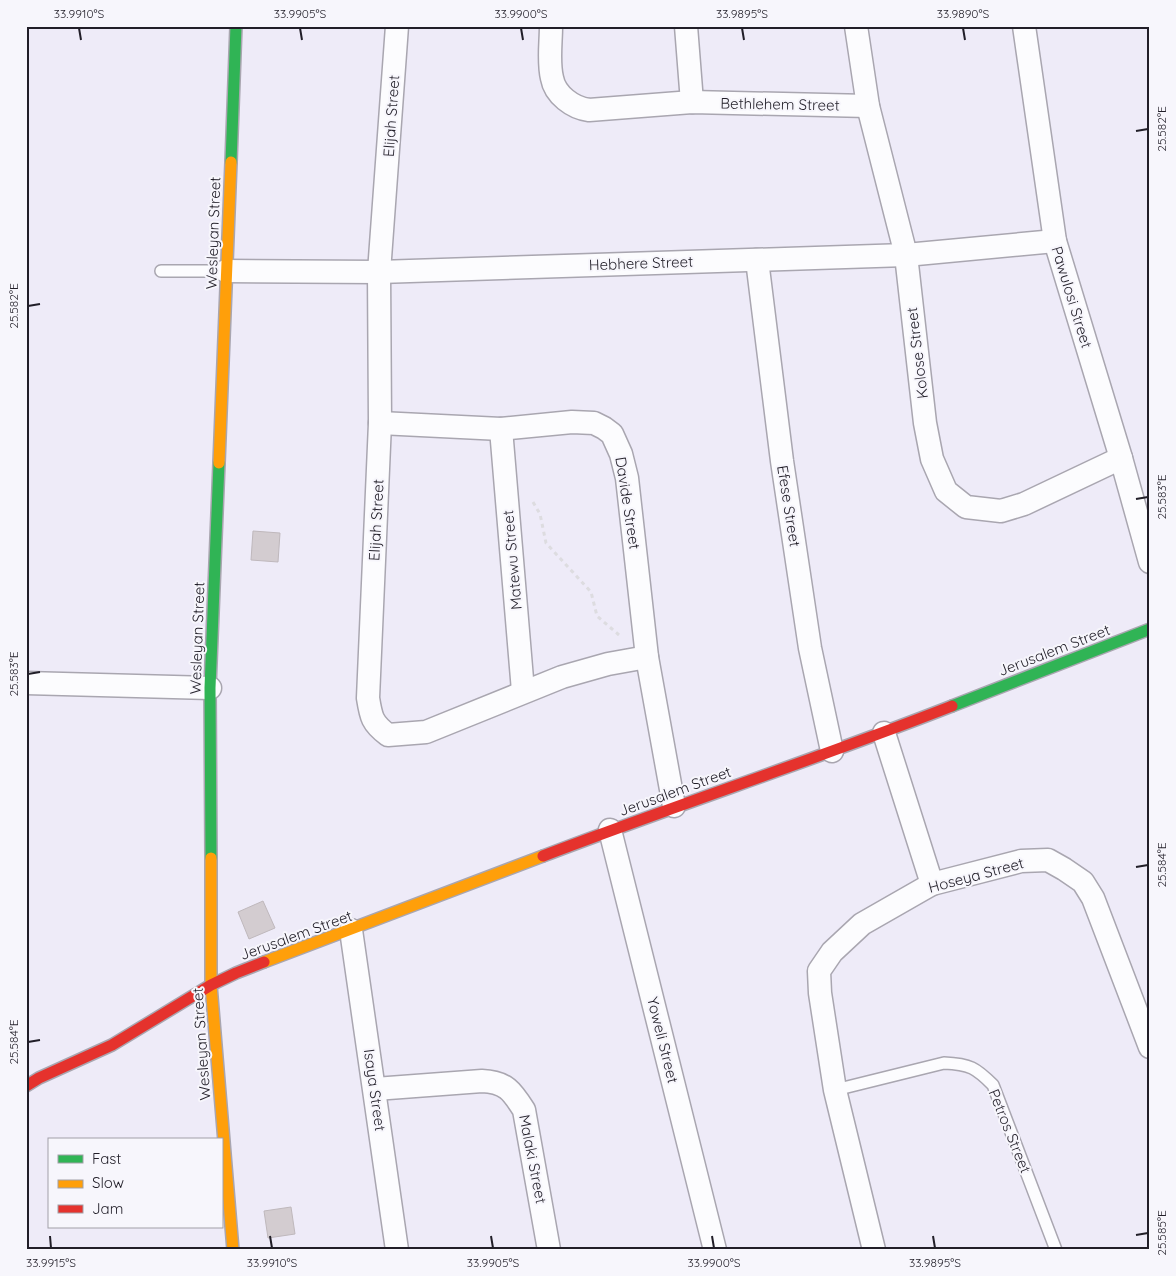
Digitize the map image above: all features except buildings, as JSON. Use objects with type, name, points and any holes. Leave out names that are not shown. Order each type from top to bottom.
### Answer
[{"type":"street","name":"Wesleyan Street","points":[[233,1250],[211,985],[210,688],[236,26]]},
{"type":"street","name":"Elijah Street","points":[[397,26],[379,272],[380,423],[368,698],[371,717],[378,728],[388,735],[426,732],[562,677],[608,664],[647,657]]},
{"type":"street","name":"Bethlehem Street","points":[[550,26],[552,80],[558,92],[572,105],[581,109],[589,110],[692,102],[868,106]]},
{"type":"street","points":[[686,26],[692,102]]},
{"type":"street","name":"Kolose Street","points":[[856,26],[868,106],[906,256],[930,450],[946,490],[966,506],[1001,511],[1024,504],[1121,458]]},
{"type":"street","name":"Pawulosi Street","points":[[1024,26],[1055,241],[1121,458],[1150,562]]},
{"type":"street","name":"Hebhere Street","points":[[226,271],[379,272],[906,256],[1055,241]]},
{"type":"street","name":"Efese Street","points":[[757,260],[782,461],[808,638],[832,751]]},
{"type":"street","name":"Davide Street","points":[[380,423],[501,428],[579,422],[594,423],[612,434],[621,454],[627,478],[647,657],[674,806]]},
{"type":"street","name":"Matewu Street","points":[[501,428],[524,692]]},
{"type":"street","name":"Jerusalem Street","points":[[26,1086],[39,1078],[112,1045],[211,985],[236,973],[674,806],[884,733],[1150,629]]},
{"type":"street","points":[[26,683],[210,688]]},
{"type":"street","points":[[884,733],[932,884]]},
{"type":"street","name":"Yoweli Street","points":[[610,830],[715,1250]]},
{"type":"street","name":"Hoseya Street","points":[[874,1250],[834,1090],[820,993],[819,971],[832,952],[862,924],[932,884],[1021,861],[1048,860],[1064,868],[1083,882],[1093,898],[1150,1047]]},
{"type":"street","name":"Isaya Street","points":[[352,930],[398,1250]]},
{"type":"street","name":"Malaki Street","points":[[375,1089],[494,1082],[506,1086],[514,1093],[524,1110],[549,1250]]},
{"type":"lane","points":[[161,271],[226,271]]},
{"type":"lane","name":"Petros Street","points":[[834,1090],[944,1063],[960,1064],[978,1070],[993,1085],[1056,1250]]},
{"type":"path","points":[[531,499],[540,514],[546,543],[591,592],[597,616],[647,657]]},
{"type":"traffic: fast","points":[[231,162],[236,26]]},
{"type":"traffic: fast","points":[[211,858],[210,688],[219,463]]},
{"type":"traffic: fast","points":[[952,706],[1150,629]]},
{"type":"traffic: slow","points":[[219,463],[231,162]]},
{"type":"traffic: slow","points":[[264,962],[543,856]]},
{"type":"traffic: slow","points":[[211,858],[211,985],[233,1250]]},
{"type":"traffic: jam","points":[[543,856],[952,706]]},
{"type":"traffic: jam","points":[[26,1086],[39,1078],[112,1045],[211,985],[264,962]]}]
